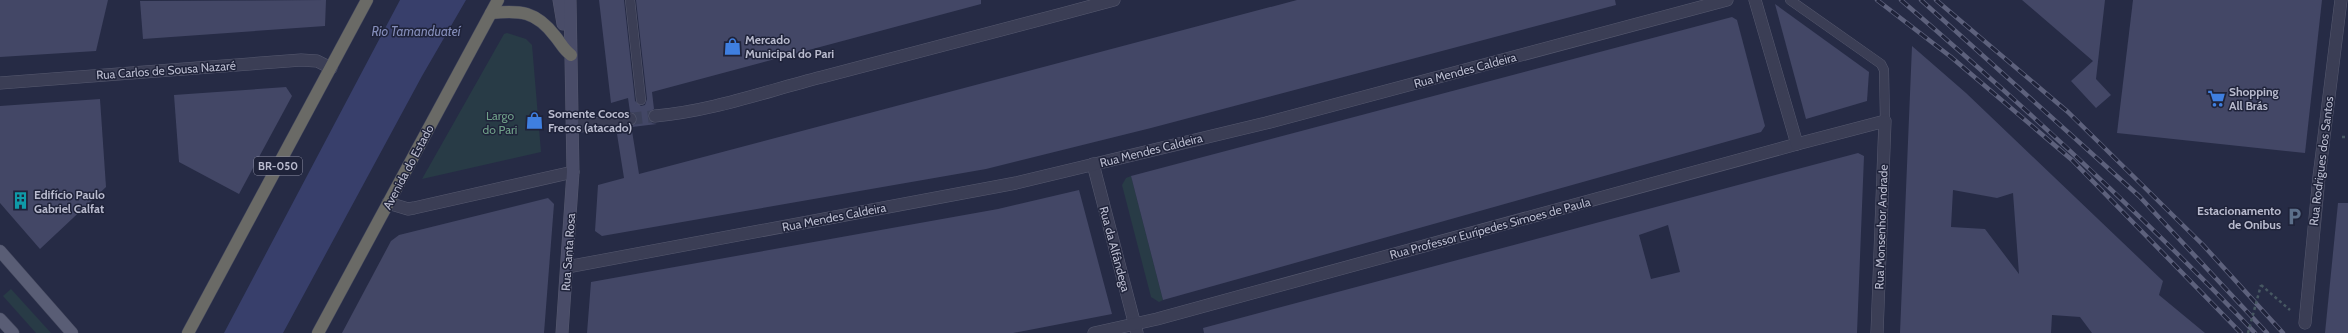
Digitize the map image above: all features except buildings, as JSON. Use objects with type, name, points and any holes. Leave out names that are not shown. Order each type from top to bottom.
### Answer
[{"type":"highway","name":"BR-050","points":[[188,333],[367,0]]},
{"type":"highway","name":"Avenida do Estado","points":[[318,333],[498,0]]},
{"type":"highway","points":[[491,13],[523,11],[532,15],[555,36],[562,48],[571,55]]},
{"type":"main road","points":[[560,0],[563,39],[571,55]]},
{"type":"main road","points":[[570,0],[573,172]]},
{"type":"main road","name":"Rua Santa Rosa","points":[[562,333],[573,172]]},
{"type":"main road","points":[[0,251],[72,333]]},
{"type":"main road","points":[[0,319],[13,333]]},
{"type":"street","points":[[655,116],[684,113],[724,105],[813,79],[1114,0]]},
{"type":"street","name":"Rua Mendes Caldeira","points":[[567,267],[1016,182],[1266,123],[1728,0]]},
{"type":"street","points":[[1755,0],[1797,144]]},
{"type":"street","name":"Rua Rodrigues dos Santos","points":[[2305,323],[2319,177],[2341,0]]},
{"type":"street","name":"Rua Carlos de Sousa Nazaré","points":[[0,83],[301,60],[317,61],[331,68]]},
{"type":"street","points":[[573,127],[630,119]]},
{"type":"street","name":"Rua Professor Eurípedes Simoes de Paula","points":[[1094,333],[1136,329],[1797,144],[1885,121]]},
{"type":"street","name":"Rua Monsenhor Andrade","points":[[1877,333],[1885,121]]},
{"type":"street","name":"Rua da Alfândega","points":[[1093,164],[1136,329]]},
{"type":"street","points":[[388,203],[414,208],[573,172]]},
{"type":"lane","points":[[630,0],[641,100]]},
{"type":"lane","points":[[1790,0],[1879,62],[1884,70],[1885,121]]},
{"type":"path","points":[[2342,137],[2348,137]]},
{"type":"path","points":[[2248,333],[2261,284],[2290,310]]},
{"type":"green space","name":"Largo do Pari","points":[[507,33],[526,39],[532,45],[541,152],[422,179],[504,34]]},
{"type":"green space","points":[[1131,176],[1163,300],[1159,302],[1151,297],[1122,185],[1126,178]]},
{"type":"green space","points":[[11,289],[51,333],[36,333],[3,296]]},
{"type":"water","name":"Rio Tamanduateí","points":[[400,0],[466,0],[422,76],[283,333],[224,333]]},
{"type":"tunnel","points":[[630,119],[655,116]]},
{"type":"railway","points":[[1877,0],[1951,57],[2072,160],[2241,333]]},
{"type":"railway","points":[[1901,0],[2038,121],[2082,162],[2170,246],[2255,333]]},
{"type":"railway","points":[[1921,0],[2139,196],[2267,333]]},
{"type":"railway","points":[[1936,0],[2068,112],[2203,245],[2283,333]]},
{"type":"place","name":"Mercado Municipal do Pari","points":[[732,46]]},
{"type":"place","name":"Shopping All Brás","points":[[2216,98]]},
{"type":"place","name":"Somente Cocos Frecos (atacado)","points":[[535,120]]},
{"type":"place","name":"Edifício Paulo Gabriel Calfat","points":[[21,201]]},
{"type":"place","name":"Estacionamento de Onibus","points":[[2294,217]]}]
